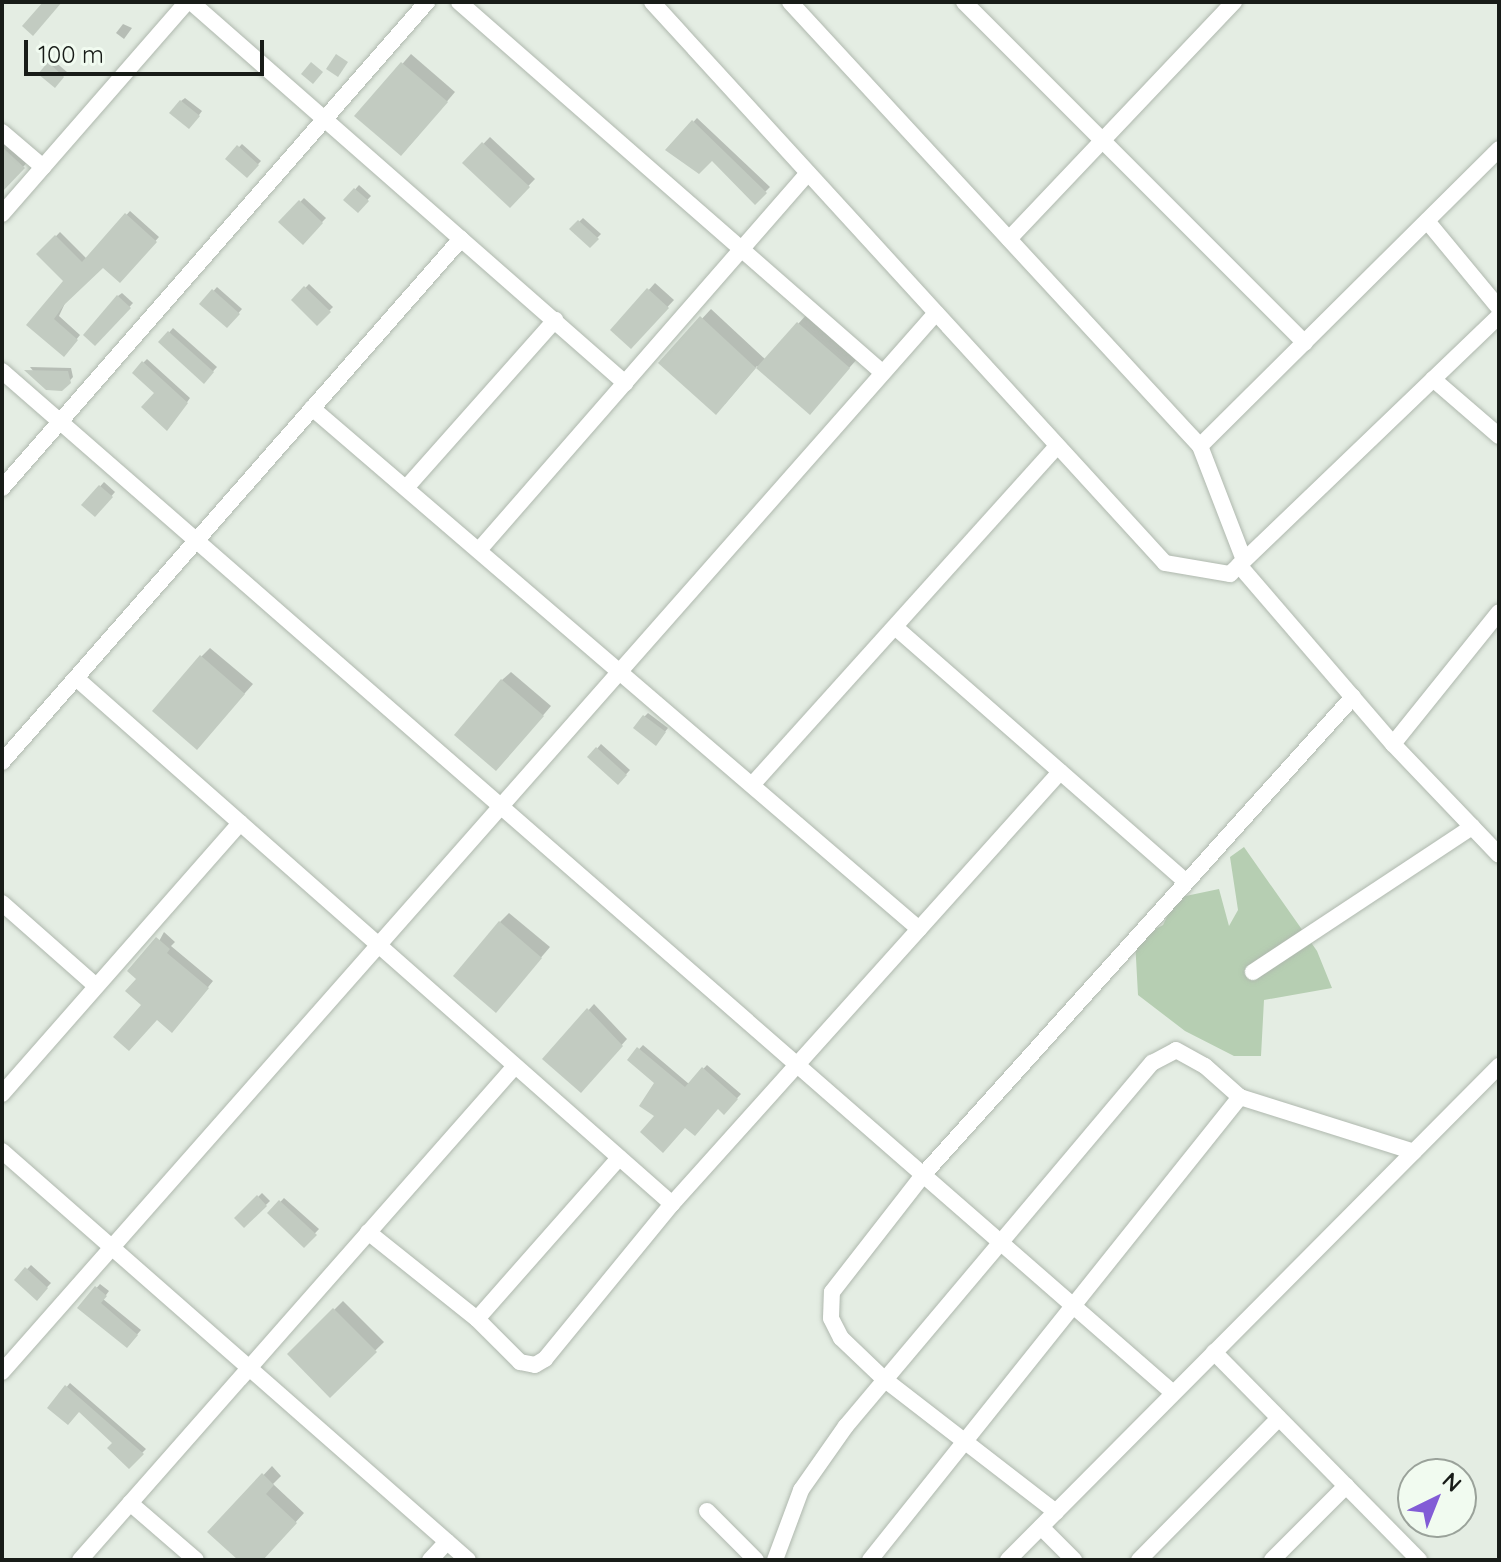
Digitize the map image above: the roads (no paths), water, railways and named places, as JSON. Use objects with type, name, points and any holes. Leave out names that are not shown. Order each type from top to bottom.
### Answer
[{"type":"street","points":[[2,214],[189,2],[625,383]]},
{"type":"street","points":[[2,488],[427,2]]},
{"type":"street","points":[[459,2],[883,373]]},
{"type":"street","points":[[652,2],[1165,563],[1230,574],[1499,316]]},
{"type":"street","points":[[791,2],[1200,446],[1242,562],[1393,744],[1499,855]]},
{"type":"street","points":[[964,2],[1305,343]]},
{"type":"street","points":[[1009,239],[1234,2]]},
{"type":"street","points":[[2,132],[43,167]]},
{"type":"street","points":[[1200,446],[1499,149]]},
{"type":"street","points":[[479,550],[808,173]]},
{"type":"street","points":[[1427,221],[1499,308]]},
{"type":"street","points":[[2,762],[461,239]]},
{"type":"street","points":[[2,1372],[936,313]]},
{"type":"street","points":[[406,488],[555,320]]},
{"type":"street","points":[[2,371],[1173,1393]]},
{"type":"street","points":[[1433,379],[1499,436]]},
{"type":"street","points":[[312,408],[919,929]]},
{"type":"street","points":[[752,785],[1057,446]]},
{"type":"street","points":[[1393,744],[1499,612]]},
{"type":"street","points":[[895,627],[1186,882]]},
{"type":"street","points":[[76,678],[672,1204]]},
{"type":"street","points":[[1056,1512],[885,1380],[841,1338],[831,1318],[832,1292],[923,1175],[1353,697]]},
{"type":"street","points":[[368,1232],[477,1319],[520,1362],[535,1365],[672,1204],[1060,772]]},
{"type":"street","points":[[2,1094],[240,823]]},
{"type":"street","points":[[1253,972],[1472,827]]},
{"type":"street","points":[[2,903],[96,986]]},
{"type":"street","points":[[775,1560],[801,1490],[885,1380],[1152,1063],[1176,1050],[1205,1066],[1240,1097],[1414,1152]]},
{"type":"street","points":[[80,1560],[515,1066]]},
{"type":"street","points":[[1008,1560],[1499,1066]]},
{"type":"street","points":[[870,1560],[1240,1097]]},
{"type":"street","points":[[2,1151],[468,1560]]},
{"type":"street","points":[[477,1319],[619,1158]]},
{"type":"street","points":[[1214,1352],[1419,1560]]},
{"type":"street","points":[[1139,1560],[1279,1418]]},
{"type":"street","points":[[1277,1558],[1346,1486]]},
{"type":"street","points":[[130,1503],[196,1560]]},
{"type":"street","points":[[707,1511],[756,1560]]},
{"type":"street","points":[[1041,1527],[1074,1560]]},
{"type":"street","points":[[430,1560],[447,1542]]}]
